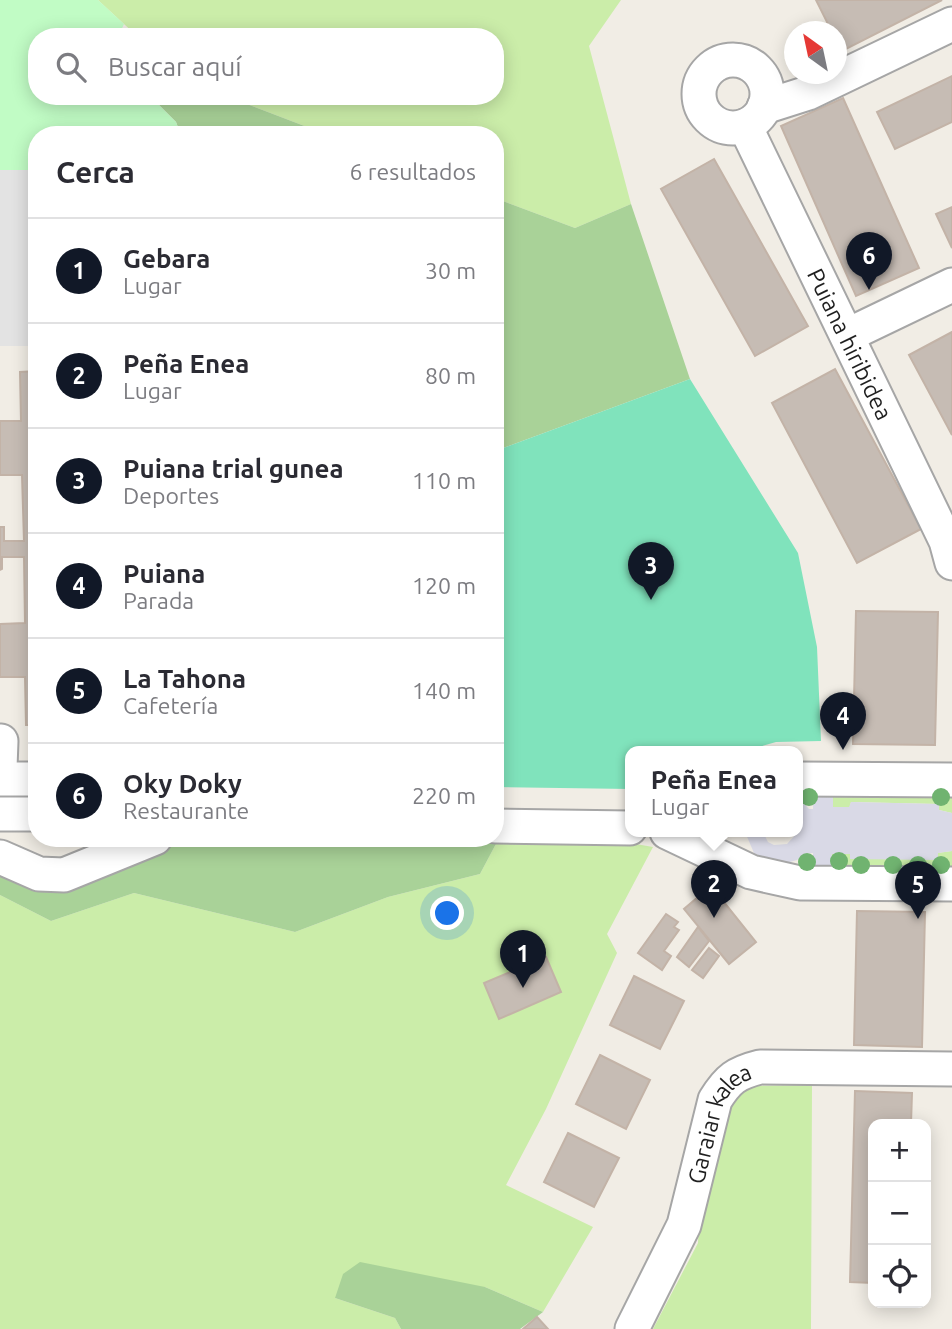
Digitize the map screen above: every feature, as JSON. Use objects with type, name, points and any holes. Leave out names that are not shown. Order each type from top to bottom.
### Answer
[{"type":"street","name":"Puiana hiribidea","points":[[951,554],[848,335],[755,117],[952,24]]},
{"type":"street","points":[[848,335],[952,285]]},
{"type":"street","points":[[0,779],[28,779]]},
{"type":"street","points":[[803,779],[952,780]]},
{"type":"street","points":[[0,814],[28,814]]},
{"type":"street","points":[[504,826],[625,828]]},
{"type":"street","points":[[0,832],[10,862],[39,874],[52,876],[76,872],[131,847]]},
{"type":"street","points":[[678,837],[767,877],[800,883],[944,889]]},
{"type":"street","points":[[730,837],[744,868]]},
{"type":"street","points":[[76,872],[96,858],[103,847]]},
{"type":"street","name":"Garaiar kalea","points":[[632,1329],[684,1226],[715,1100],[724,1086],[737,1074],[760,1068],[952,1069]]},
{"type":"green space","points":[[0,0],[98,0],[124,24],[122,28],[28,28],[28,105],[159,105],[178,126],[28,126],[28,170],[0,170]]},
{"type":"green space","points":[[98,0],[621,0],[589,46],[631,204],[575,228],[504,201],[504,126],[304,126],[250,105],[504,105],[504,28],[128,28]]},
{"type":"green space","points":[[159,105],[250,105],[304,126],[178,126]]},
{"type":"green space","points":[[504,201],[575,228],[631,204],[690,379],[504,448]]},
{"type":"green space","points":[[690,379],[798,553],[817,647],[821,741],[776,742],[762,746],[625,746],[625,789],[504,787],[504,448]]},
{"type":"green space","points":[[833,789],[952,790],[952,813],[939,810],[938,804],[851,802],[850,807],[833,807]]},
{"type":"green space","points":[[504,842],[630,843],[653,847],[607,934],[617,953],[546,1109],[506,1185],[593,1227],[543,1312],[485,1287],[335,1298],[395,1318],[401,1329],[0,1329],[0,895],[51,921],[134,893],[295,932],[388,897],[480,874],[494,847],[504,847]]},
{"type":"green space","points":[[494,847],[480,874],[388,897],[295,932],[134,893],[51,921],[0,895],[0,869],[157,849]]},
{"type":"green space","points":[[952,851],[952,873],[831,872],[831,854],[850,854],[850,859],[938,859],[937,853]]},
{"type":"green space","points":[[812,1085],[811,1329],[653,1329],[698,1243],[699,1217],[732,1102],[747,1086]]},
{"type":"green space","points":[[360,1262],[485,1287],[543,1312],[520,1329],[401,1329],[395,1318],[335,1298],[343,1274]]},
{"type":"shaded area","points":[[0,170],[28,170],[28,346],[0,346]]},
{"type":"shaded area","points":[[813,789],[833,789],[833,807],[849,807],[851,802],[939,804],[939,810],[952,813],[952,851],[938,853],[938,860],[850,859],[850,854],[832,854],[831,872],[813,872],[813,853],[807,853],[797,860],[775,864],[754,853],[747,837],[766,837],[774,845],[787,844],[793,837],[803,837],[803,802],[809,809],[813,809]]},
{"type":"building","points":[[816,0],[942,0],[847,48],[847,21],[826,21]]},
{"type":"building","points":[[952,76],[952,122],[895,149],[877,112]]},
{"type":"building","points":[[843,98],[919,268],[856,296],[781,126]]},
{"type":"building","points":[[714,159],[808,326],[755,356],[661,189]]},
{"type":"building","points":[[952,207],[952,248],[936,214]]},
{"type":"building","points":[[952,332],[952,435],[909,355]]},
{"type":"building","points":[[835,369],[921,529],[857,563],[772,403]]},
{"type":"building","points":[[20,372],[28,372],[28,725],[25,677],[0,677],[0,624],[25,623],[24,557],[2,557],[0,570],[0,527],[4,527],[4,541],[24,541],[22,475],[0,475],[0,421],[21,421]]},
{"type":"building","points":[[856,611],[938,612],[935,745],[853,744]]},
{"type":"building","points":[[711,886],[756,942],[729,964],[684,909]]},
{"type":"building","points":[[857,911],[925,912],[922,1047],[854,1045]]},
{"type":"building","points":[[666,914],[678,922],[674,927],[679,930],[664,951],[671,956],[662,970],[638,953]]},
{"type":"building","points":[[698,927],[709,941],[689,967],[677,957]]},
{"type":"building","points":[[709,948],[719,956],[703,978],[692,970]]},
{"type":"building","points":[[546,957],[561,992],[499,1019],[484,983]]},
{"type":"building","points":[[634,976],[684,1001],[660,1049],[610,1025]]},
{"type":"building","points":[[600,1055],[650,1080],[626,1129],[576,1104]]},
{"type":"building","points":[[855,1091],[912,1093],[911,1119],[868,1119],[868,1283],[850,1282]]},
{"type":"building","points":[[568,1133],[619,1158],[594,1207],[544,1182]]},
{"type":"building","points":[[537,1317],[548,1329],[523,1329]]},
{"type":"place","name":"Oky Doky","points":[[869,290]]},
{"type":"place","name":"Puiana trial gunea","points":[[651,600]]},
{"type":"place","name":"Puiana","points":[[843,750]]},
{"type":"place","name":"Peña Enea","points":[[714,918]]},
{"type":"place","name":"La Tahona","points":[[918,919]]},
{"type":"place","name":"Gebara","points":[[523,988]]}]
